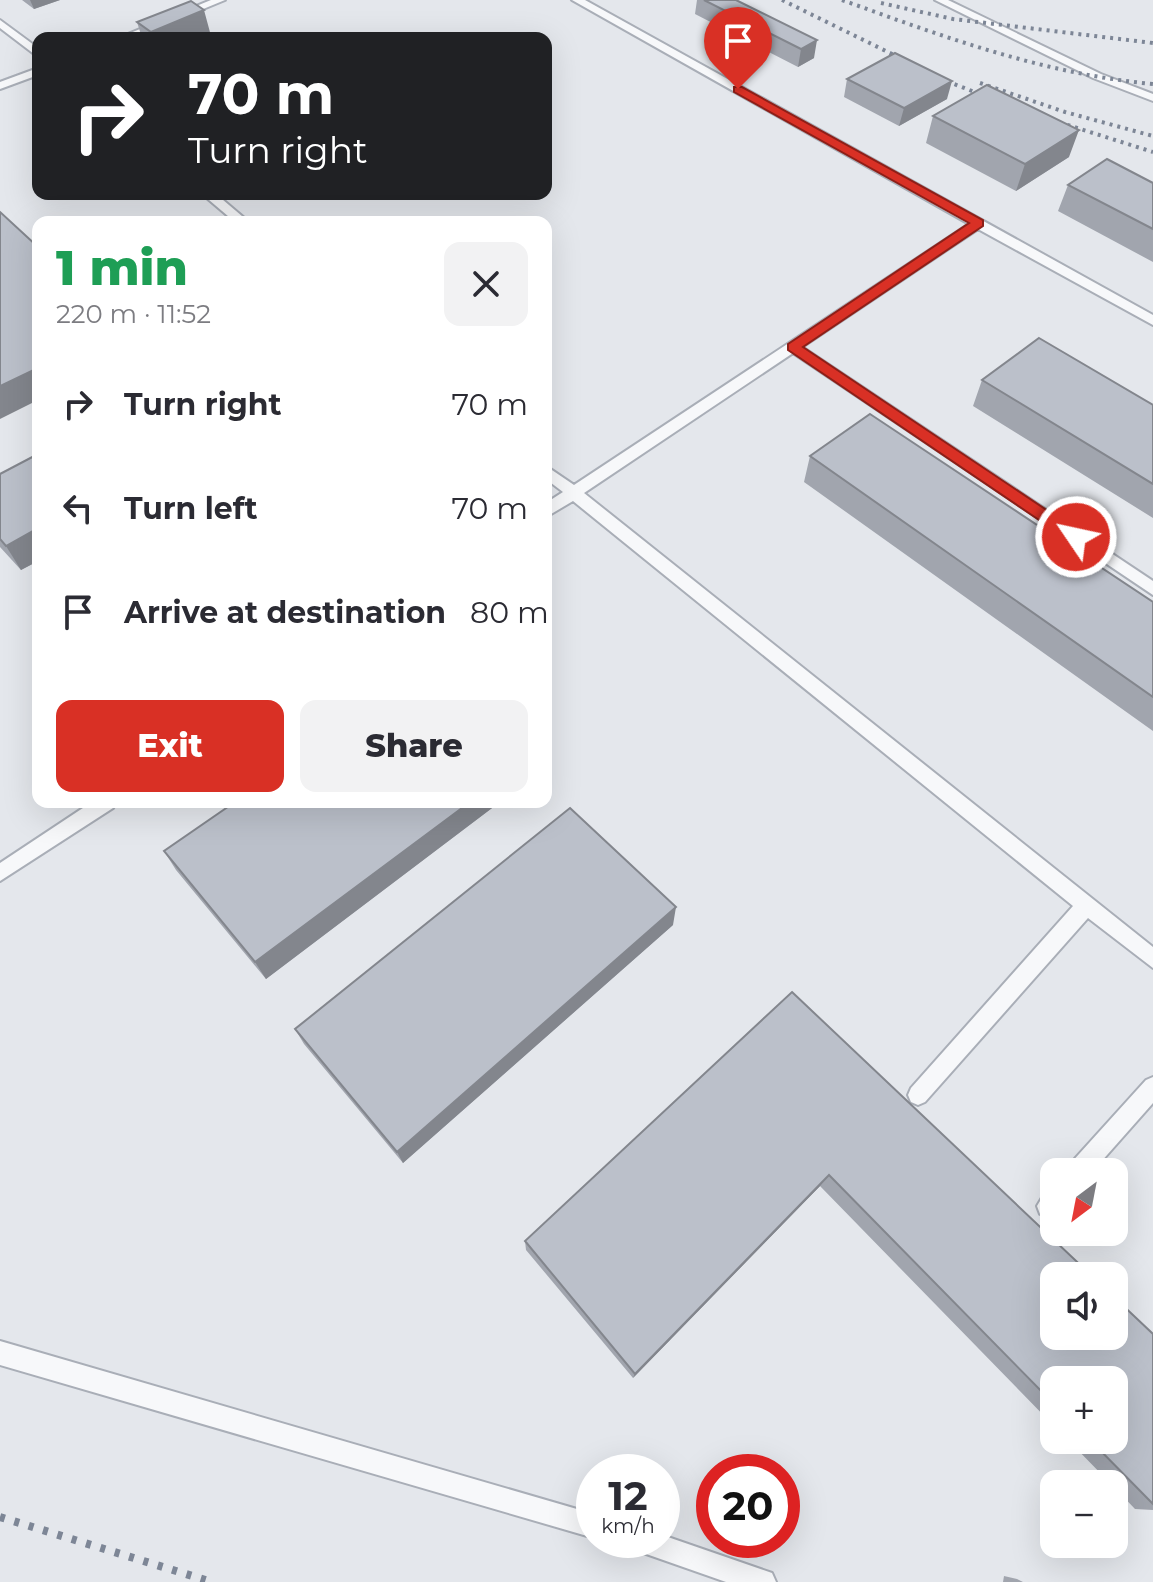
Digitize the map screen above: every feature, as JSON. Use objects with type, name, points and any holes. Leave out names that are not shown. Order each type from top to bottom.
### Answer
[{"type":"lane","points":[[138,32],[220,0]]},
{"type":"lane","points":[[577,0],[1153,321]]},
{"type":"lane","points":[[940,0],[1097,76],[1153,98]]},
{"type":"lane","points":[[0,23],[32,49]]},
{"type":"lane","points":[[0,86],[32,73]]},
{"type":"lane","points":[[216,200],[236,216]]},
{"type":"lane","points":[[552,507],[978,223]]},
{"type":"lane","points":[[793,347],[1153,589]]},
{"type":"lane","points":[[552,476],[1153,959]]},
{"type":"lane","points":[[0,873],[98,808]]},
{"type":"lane","points":[[918,1095],[1086,906]]},
{"type":"lane","points":[[1090,1158],[1153,1087]]},
{"type":"lane","points":[[0,1353],[576,1521]]},
{"type":"lane","points":[[680,1553],[763,1582]]},
{"type":"building","points":[[704,0],[736,0],[817,40],[801,49]]},
{"type":"building","points":[[191,1],[204,10],[151,32],[137,22]]},
{"type":"building","points":[[895,53],[952,81],[904,108],[847,79]]},
{"type":"building","points":[[987,85],[1079,130],[1025,164],[933,116]]},
{"type":"building","points":[[1107,159],[1153,183],[1153,229],[1068,185]]},
{"type":"building","points":[[0,212],[32,241],[32,371],[0,386]]},
{"type":"building","points":[[1039,338],[1153,405],[1153,484],[982,380]]},
{"type":"building","points":[[870,414],[1153,602],[1153,697],[810,456]]},
{"type":"building","points":[[32,457],[32,531],[6,546],[0,539],[0,474]]},
{"type":"building","points":[[226,808],[462,808],[255,962],[164,851]]},
{"type":"building","points":[[570,808],[676,907],[397,1152],[295,1029]]},
{"type":"building","points":[[792,992],[1040,1227],[1040,1246],[1060,1246],[1077,1262],[1040,1262],[1040,1350],[1128,1350],[1128,1310],[1153,1334],[1153,1504],[1128,1479],[1128,1470],[1120,1470],[1104,1454],[1128,1454],[1128,1366],[1040,1366],[1040,1390],[829,1175],[635,1374],[525,1241]]},
{"type":"railway","points":[[782,0],[949,82],[995,100]]},
{"type":"railway","points":[[842,0],[956,40],[1034,63],[1153,84]]},
{"type":"railway","points":[[881,3],[953,19],[1153,43]]},
{"type":"railway","points":[[980,83],[1065,112],[1153,136]]},
{"type":"railway","points":[[1052,120],[1153,152]]},
{"type":"railway","points":[[0,1517],[212,1582]]},
{"type":"route","points":[[738,89],[978,223],[793,347],[1076,537]]}]
